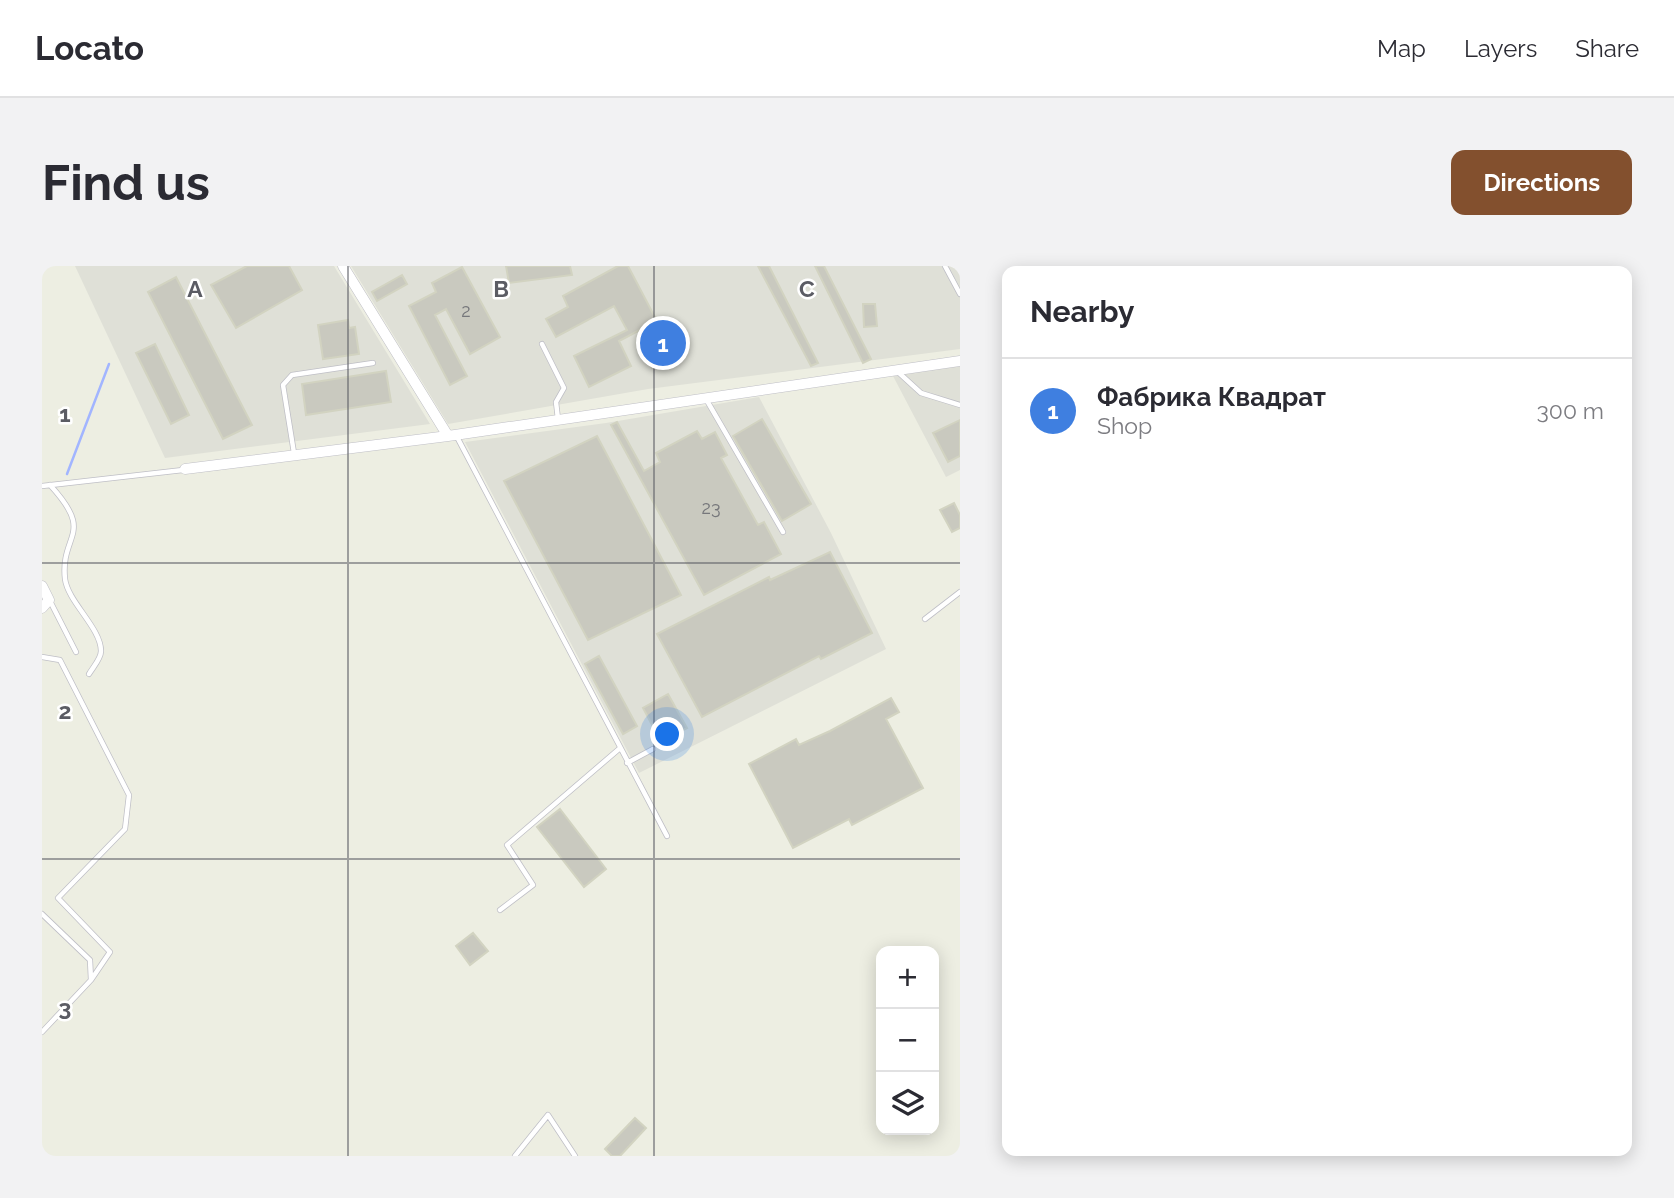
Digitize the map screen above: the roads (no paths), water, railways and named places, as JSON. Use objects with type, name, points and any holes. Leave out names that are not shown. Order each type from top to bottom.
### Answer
[{"type":"street","points":[[343,266],[452,435]]},
{"type":"street","points":[[185,469],[294,453],[452,435],[960,361]]},
{"type":"street","points":[[42,586],[46,604]]},
{"type":"lane","points":[[945,266],[960,294]]},
{"type":"lane","points":[[541,344],[564,388],[556,402],[558,420]]},
{"type":"lane","points":[[294,453],[282,385],[292,375],[373,363]]},
{"type":"lane","points":[[897,370],[921,393],[960,405]]},
{"type":"lane","points":[[706,398],[783,532]]},
{"type":"lane","points":[[452,435],[667,836]]},
{"type":"lane","points":[[42,486],[180,472],[185,469]]},
{"type":"lane","points":[[50,485],[74,521],[75,533],[65,566],[65,582],[100,643],[100,657],[89,674]]},
{"type":"lane","points":[[925,620],[960,592]]},
{"type":"lane","points":[[46,604],[76,652]]},
{"type":"lane","points":[[42,657],[60,660],[129,795],[125,829],[58,898],[110,952],[91,980],[42,1032]]},
{"type":"lane","points":[[500,910],[533,885],[507,845],[619,749]]},
{"type":"lane","points":[[627,763],[653,749]]},
{"type":"lane","points":[[42,914],[89,960],[91,980]]},
{"type":"lane","points":[[515,1156],[548,1115],[575,1156]]},
{"type":"waterway","points":[[67,474],[109,364]]},
{"type":"place","name":"Фабрика Квадрат","points":[[663,343]]}]
